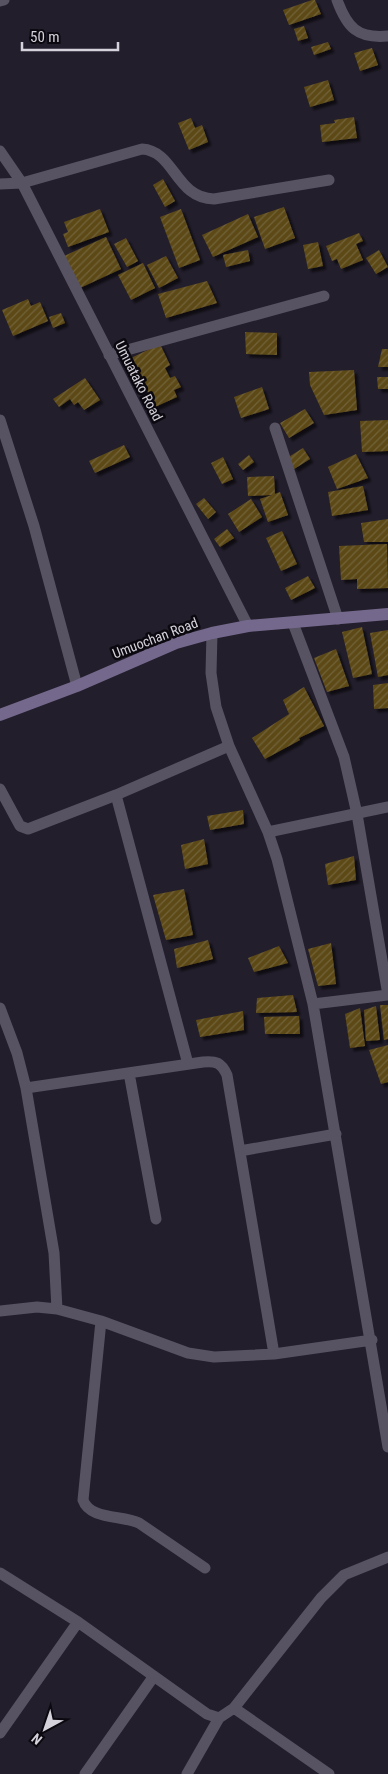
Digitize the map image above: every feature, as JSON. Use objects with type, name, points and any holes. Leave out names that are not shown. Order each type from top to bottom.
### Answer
[{"type":"street","points":[[0,1],[4,0]]},
{"type":"street","points":[[337,0],[343,16],[356,31],[372,37],[388,36]]},
{"type":"street","points":[[0,184],[22,183],[142,149],[150,149],[159,154],[186,189],[203,199],[214,199],[329,180]]},
{"type":"street","name":"Umuatako Road","points":[[0,151],[22,183],[248,626]]},
{"type":"street","points":[[109,354],[324,296]]},
{"type":"street","points":[[0,420],[34,526],[77,686]]},
{"type":"street","points":[[275,428],[338,619]]},
{"type":"street","name":"Umuochan Road","points":[[0,715],[77,686],[176,643],[212,632],[248,626],[388,614]]},
{"type":"street","points":[[293,623],[344,757],[357,814],[388,995],[313,1004]]},
{"type":"street","points":[[212,632],[211,672],[216,707],[229,746],[268,832],[277,859],[313,1004],[372,1340],[388,1447]]},
{"type":"street","points":[[0,789],[20,826],[28,829],[116,795],[229,746]]},
{"type":"street","points":[[116,795],[188,1064]]},
{"type":"street","points":[[268,832],[388,807]]},
{"type":"street","points":[[0,1008],[17,1052],[26,1088],[54,1253],[57,1309]]},
{"type":"street","points":[[26,1088],[188,1064],[216,1061],[223,1066],[227,1075],[274,1354]]},
{"type":"street","points":[[129,1073],[156,1219]]},
{"type":"street","points":[[240,1151],[336,1134]]},
{"type":"street","points":[[0,1312],[37,1307],[57,1309],[101,1321],[188,1353],[214,1357],[274,1354],[372,1340]]},
{"type":"street","points":[[101,1321],[84,1500],[86,1508],[92,1512],[129,1518],[139,1523],[205,1568]]},
{"type":"street","points":[[188,1774],[219,1718],[234,1708],[327,1592],[344,1575],[388,1557]]},
{"type":"street","points":[[0,1573],[78,1622],[207,1714],[219,1718]]},
{"type":"street","points":[[0,1733],[78,1622]]},
{"type":"street","points":[[85,1774],[154,1676]]},
{"type":"street","points":[[234,1708],[329,1774]]},
{"type":"building","points":[[315,0],[321,14],[289,25],[283,10]]},
{"type":"building","points":[[304,26],[308,38],[298,41],[294,29]]},
{"type":"building","points":[[328,42],[331,49],[314,55],[311,47]]},
{"type":"building","points":[[372,48],[378,65],[360,71],[354,53]]},
{"type":"building","points":[[328,80],[334,100],[310,107],[304,87]]},
{"type":"building","points":[[354,117],[357,138],[322,142],[320,125],[335,123],[334,120]]},
{"type":"building","points":[[191,118],[195,128],[202,125],[208,142],[189,150],[178,123]]},
{"type":"building","points":[[163,179],[175,201],[165,207],[153,185]]},
{"type":"building","points":[[284,207],[295,238],[265,249],[254,217]]},
{"type":"building","points":[[100,209],[109,232],[68,247],[63,234],[68,232],[64,222]]},
{"type":"building","points":[[181,209],[200,260],[179,268],[160,217]]},
{"type":"building","points":[[248,214],[258,237],[213,257],[202,235]]},
{"type":"building","points":[[359,233],[363,241],[356,244],[363,260],[341,269],[337,259],[332,261],[326,246]]},
{"type":"building","points":[[106,237],[121,269],[80,288],[64,256]]},
{"type":"building","points":[[126,238],[138,261],[127,267],[114,244]]},
{"type":"building","points":[[318,242],[323,266],[308,269],[303,245]]},
{"type":"building","points":[[248,250],[250,261],[226,267],[223,255]]},
{"type":"building","points":[[379,250],[388,267],[376,274],[366,258]]},
{"type":"building","points":[[166,256],[178,278],[159,288],[147,265]]},
{"type":"building","points":[[143,263],[155,288],[131,300],[118,275]]},
{"type":"building","points":[[207,281],[217,303],[166,318],[158,294]]},
{"type":"building","points":[[28,299],[31,306],[40,302],[48,321],[13,336],[2,310]]},
{"type":"building","points":[[61,313],[65,323],[53,328],[49,317]]},
{"type":"building","points":[[245,332],[277,333],[277,355],[246,354]]},
{"type":"building","points":[[160,344],[170,365],[165,368],[170,378],[175,376],[181,387],[174,390],[177,397],[155,407],[131,358]]},
{"type":"building","points":[[382,349],[388,349],[388,367],[378,367]]},
{"type":"building","points":[[354,370],[357,410],[324,415],[310,385],[309,372]]},
{"type":"building","points":[[377,377],[388,377],[388,389],[378,389]]},
{"type":"building","points":[[85,378],[100,400],[84,410],[78,402],[74,405],[70,399],[59,407],[53,399]]},
{"type":"building","points":[[262,387],[269,409],[241,418],[234,397]]},
{"type":"building","points":[[305,409],[314,423],[289,438],[280,423]]},
{"type":"building","points":[[388,420],[388,451],[362,452],[360,421]]},
{"type":"building","points":[[124,445],[130,457],[95,473],[89,461]]},
{"type":"building","points":[[303,448],[310,459],[294,469],[287,458]]},
{"type":"building","points":[[356,454],[368,478],[337,489],[328,467]]},
{"type":"building","points":[[249,455],[254,462],[243,470],[238,464]]},
{"type":"building","points":[[223,457],[233,479],[222,484],[211,463]]},
{"type":"building","points":[[274,476],[275,494],[280,492],[288,515],[268,522],[260,499],[272,495],[248,496],[247,477]]},
{"type":"building","points":[[363,486],[368,510],[332,516],[328,492]]},
{"type":"building","points":[[204,498],[216,512],[208,519],[196,504]]},
{"type":"building","points":[[251,499],[262,517],[239,532],[228,514]]},
{"type":"building","points":[[388,519],[388,542],[364,542],[361,523]]},
{"type":"building","points":[[227,529],[234,538],[220,547],[214,539]]},
{"type":"building","points":[[282,531],[297,564],[281,571],[266,538]]},
{"type":"building","points":[[387,544],[388,588],[357,589],[357,579],[341,580],[339,546]]},
{"type":"building","points":[[308,576],[315,588],[291,600],[285,588]]},
{"type":"building","points":[[362,627],[372,674],[353,678],[342,632]]},
{"type":"building","points":[[388,630],[388,675],[378,677],[370,633]]},
{"type":"building","points":[[336,649],[349,686],[327,692],[314,658]]},
{"type":"building","points":[[388,683],[388,708],[374,709],[373,685]]},
{"type":"building","points":[[304,687],[324,726],[299,738],[300,740],[265,759],[252,738],[289,714],[283,700]]},
{"type":"building","points":[[243,810],[244,824],[210,830],[207,816]]},
{"type":"building","points":[[204,839],[208,864],[185,869],[181,845]]},
{"type":"building","points":[[354,856],[356,880],[328,885],[325,864]]},
{"type":"building","points":[[184,889],[193,935],[166,940],[153,895]]},
{"type":"building","points":[[208,940],[213,959],[177,968],[174,949]]},
{"type":"building","points":[[331,943],[336,984],[318,986],[308,949]]},
{"type":"building","points":[[279,946],[288,963],[254,972],[248,958]]},
{"type":"building","points":[[293,995],[297,1012],[256,1013],[257,998]]},
{"type":"building","points":[[380,1005],[388,1005],[388,1039],[384,1040]]},
{"type":"building","points":[[376,1006],[380,1040],[366,1041],[364,1010]]},
{"type":"building","points":[[360,1008],[365,1046],[350,1048],[345,1014]]},
{"type":"building","points":[[243,1011],[244,1030],[200,1037],[196,1020]]},
{"type":"building","points":[[299,1016],[300,1034],[265,1034],[264,1017]]},
{"type":"building","points":[[388,1045],[388,1082],[381,1084],[369,1050]]}]
